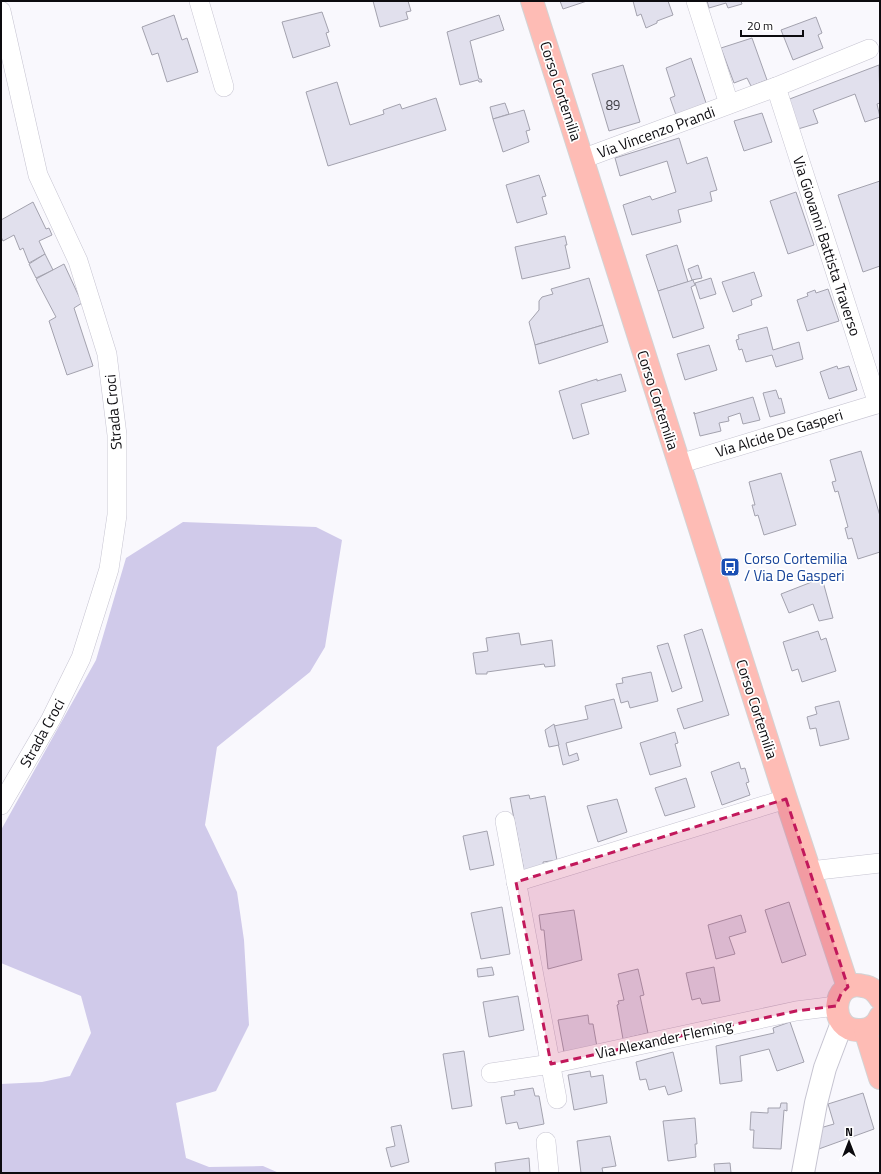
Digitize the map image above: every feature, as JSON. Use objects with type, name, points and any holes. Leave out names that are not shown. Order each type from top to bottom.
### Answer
[{"type":"main road","name":"Corso Cortemilia","points":[[532,1],[786,799],[848,987]]},
{"type":"main road","points":[[880,998],[870,987],[859,985],[848,987],[841,994],[839,1015],[858,1031],[873,1023],[880,1078]]},
{"type":"street","points":[[199,1],[224,87]]},
{"type":"street","name":"Via Vincenzo Prandi","points":[[696,1],[729,104]]},
{"type":"street","name":"Strada Croci","points":[[1,11],[38,174],[78,261],[107,354],[117,435],[117,515],[109,569],[81,658],[51,718],[1,805]]},
{"type":"street","name":"Via Vincenzo Prandi","points":[[582,159],[776,87],[868,49]]},
{"type":"street","name":"Via Giovanni Battista Traverso","points":[[776,87],[879,404]]},
{"type":"street","name":"Via Alcide De Gasperi","points":[[679,464],[879,404]]},
{"type":"street","points":[[516,882],[786,799]]},
{"type":"street","points":[[505,820],[557,1099]]},
{"type":"street","points":[[810,871],[880,863]]},
{"type":"street","name":"Via Alexander Fleming","points":[[491,1073],[551,1064],[796,1011],[839,1015]]},
{"type":"street","points":[[803,1173],[819,1089],[839,1015]]},
{"type":"street","points":[[546,1142],[549,1173]]},
{"type":"highlighted area","points":[[786,799],[848,987],[841,994],[836,1006],[796,1011],[551,1064],[516,882]]},
{"type":"shaded area","points":[[183,522],[316,527],[342,540],[325,647],[310,672],[217,747],[205,825],[237,892],[244,940],[249,1025],[216,1091],[176,1103],[186,1158],[209,1167],[263,1166],[279,1173],[1,1173],[1,1084],[42,1082],[70,1076],[91,1033],[81,996],[1,963],[1,830],[96,660],[126,558]]},
{"type":"building","points":[[373,1],[408,1],[411,11],[406,12],[408,19],[380,27]]},
{"type":"building","points":[[560,1],[587,1],[563,9]]},
{"type":"building","points":[[633,1],[668,1],[673,15],[657,21],[657,23],[646,28],[641,14],[637,16]]},
{"type":"building","points":[[707,1],[741,1],[742,4],[728,8],[726,3],[709,8]]},
{"type":"building","points":[[322,12],[329,32],[326,33],[330,46],[293,58],[282,22]]},
{"type":"building","points":[[174,15],[182,40],[187,38],[198,72],[167,82],[158,53],[152,55],[142,27]]},
{"type":"building","points":[[499,15],[504,30],[470,41],[479,79],[481,79],[482,82],[479,82],[478,80],[460,85],[447,32]]},
{"type":"building","points":[[816,17],[822,33],[818,35],[823,48],[793,60],[781,30]]},
{"type":"building","points":[[752,38],[767,80],[751,86],[747,78],[734,83],[721,48]]},
{"type":"building","points":[[691,58],[706,103],[676,115],[670,98],[675,96],[666,68]]},
{"type":"building","points":[[623,65],[640,122],[609,131],[592,74]]},
{"type":"building","points":[[879,65],[880,103],[877,104],[880,117],[865,122],[855,94],[813,110],[818,123],[798,129],[787,100]]},
{"type":"building","points":[[337,82],[350,125],[384,114],[383,110],[400,104],[402,109],[436,98],[446,130],[328,166],[306,92]]},
{"type":"building","points":[[505,103],[509,114],[493,119],[490,107]]},
{"type":"building","points":[[524,110],[530,130],[526,131],[529,142],[503,152],[493,119]]},
{"type":"building","points":[[762,113],[772,142],[744,151],[734,121]]},
{"type":"building","points":[[679,138],[687,164],[707,157],[717,190],[710,192],[712,201],[678,210],[681,222],[632,235],[623,205],[650,196],[652,200],[676,192],[667,161],[620,176],[615,158]]},
{"type":"building","points":[[539,175],[546,196],[542,197],[547,214],[517,223],[506,185]]},
{"type":"building","points":[[880,181],[880,266],[863,272],[838,195]]},
{"type":"building","points":[[796,192],[814,245],[788,254],[770,201]]},
{"type":"building","points":[[33,202],[46,229],[49,228],[52,235],[39,241],[45,254],[29,263],[23,248],[20,250],[14,235],[3,241],[1,237],[1,220]]},
{"type":"building","points":[[565,236],[567,245],[565,245],[570,268],[522,279],[515,247]]},
{"type":"building","points":[[677,245],[688,282],[658,291],[646,255]]},
{"type":"building","points":[[45,254],[53,270],[36,278],[29,264]]},
{"type":"building","points":[[64,264],[82,303],[74,308],[93,366],[67,375],[49,321],[56,317],[36,279]]},
{"type":"building","points":[[698,265],[702,278],[692,280],[688,269]]},
{"type":"building","points":[[754,272],[762,296],[751,300],[752,305],[733,312],[722,282]]},
{"type":"building","points":[[589,278],[603,325],[535,345],[529,322],[539,310],[539,301],[542,297],[553,294],[551,289]]},
{"type":"building","points":[[711,278],[716,294],[700,299],[695,283]]},
{"type":"building","points":[[693,280],[695,285],[691,287],[704,328],[673,338],[658,291]]},
{"type":"building","points":[[828,289],[839,321],[807,331],[797,300],[808,296],[807,293],[815,290],[816,293]]},
{"type":"building","points":[[603,325],[608,342],[539,364],[535,345]]},
{"type":"building","points":[[767,327],[773,350],[799,342],[803,359],[776,367],[772,355],[746,362],[742,349],[739,350],[736,340],[739,339],[738,335]]},
{"type":"building","points":[[709,345],[717,370],[685,380],[677,354]]},
{"type":"building","points":[[837,366],[838,369],[849,366],[857,390],[829,399],[820,372]]},
{"type":"building","points":[[621,374],[626,391],[581,404],[589,434],[573,439],[559,391],[597,379],[597,381]]},
{"type":"building","points":[[776,390],[779,399],[781,398],[785,413],[770,417],[763,393]]},
{"type":"building","points":[[753,397],[760,420],[743,424],[740,413],[728,417],[729,421],[719,423],[721,431],[700,436],[694,414]]},
{"type":"building","points":[[861,451],[880,516],[880,552],[858,559],[852,538],[848,539],[845,528],[848,527],[838,491],[835,492],[832,482],[836,481],[830,460]]},
{"type":"building","points":[[781,473],[796,525],[764,535],[758,515],[755,516],[752,505],[755,505],[749,482]]},
{"type":"building","points":[[822,578],[833,618],[819,621],[813,604],[789,613],[781,594]]},
{"type":"building","points":[[702,629],[729,715],[684,729],[677,709],[703,701],[684,635]]},
{"type":"building","points":[[818,631],[821,640],[826,638],[836,671],[802,682],[798,669],[792,671],[783,642]]},
{"type":"building","points":[[519,633],[521,645],[552,640],[555,666],[545,667],[544,664],[487,672],[487,674],[476,674],[473,653],[488,651],[486,638]]},
{"type":"building","points":[[668,643],[682,688],[672,692],[657,646]]},
{"type":"building","points":[[651,672],[658,701],[630,708],[628,701],[621,703],[616,684],[623,683],[622,678]]},
{"type":"building","points":[[614,699],[622,728],[566,743],[569,756],[577,753],[579,760],[563,765],[554,726],[588,719],[585,706]]},
{"type":"building","points":[[839,701],[849,739],[820,746],[816,728],[810,729],[807,717],[817,714],[815,707]]},
{"type":"building","points":[[554,724],[559,745],[549,747],[545,730]]},
{"type":"building","points":[[675,732],[678,743],[675,744],[681,766],[650,775],[640,743]]},
{"type":"building","points":[[739,762],[741,769],[745,768],[749,782],[746,783],[750,795],[722,805],[711,772]]},
{"type":"building","points":[[686,778],[695,807],[665,816],[655,788]]},
{"type":"building","points":[[529,795],[530,799],[545,796],[557,860],[543,862],[544,868],[524,871],[510,798]]},
{"type":"building","points":[[617,799],[627,832],[598,842],[587,806]]},
{"type":"building","points":[[487,831],[494,865],[470,870],[463,836]]},
{"type":"building","points":[[789,902],[806,955],[782,963],[765,910]]},
{"type":"building","points":[[502,907],[510,954],[481,959],[471,913]]},
{"type":"building","points":[[574,910],[582,960],[548,969],[544,930],[541,930],[539,915]]},
{"type":"building","points":[[741,915],[746,932],[729,937],[735,954],[716,959],[708,925]]},
{"type":"building","points":[[492,967],[494,975],[478,977],[477,969]]},
{"type":"building","points":[[714,967],[720,1001],[702,1004],[700,998],[692,1000],[686,973]]},
{"type":"building","points":[[638,969],[644,995],[640,996],[648,1033],[623,1039],[617,1005],[619,1004],[618,1001],[624,1000],[618,974]]},
{"type":"building","points":[[518,996],[524,1030],[489,1037],[483,1002]]},
{"type":"building","points":[[588,1015],[589,1024],[593,1024],[597,1047],[564,1052],[558,1020]]},
{"type":"building","points":[[790,1022],[804,1062],[777,1071],[769,1049],[740,1056],[742,1081],[720,1084],[716,1046],[774,1033],[773,1028]]},
{"type":"building","points":[[464,1051],[472,1106],[452,1109],[443,1054]]},
{"type":"building","points":[[673,1052],[682,1091],[668,1095],[665,1086],[649,1090],[646,1079],[640,1080],[636,1062]]},
{"type":"building","points":[[590,1071],[591,1077],[603,1075],[607,1103],[574,1110],[568,1075]]},
{"type":"building","points":[[533,1088],[535,1096],[539,1096],[544,1124],[519,1129],[517,1122],[506,1124],[501,1097],[515,1095],[514,1091]]},
{"type":"building","points":[[863,1093],[874,1129],[816,1150],[820,1128],[834,1124],[828,1104]]},
{"type":"building","points":[[781,1103],[787,1103],[787,1111],[784,1110],[781,1149],[753,1148],[754,1130],[750,1130],[751,1112],[768,1113],[768,1108],[780,1108]]},
{"type":"building","points":[[695,1118],[697,1144],[695,1144],[696,1157],[668,1161],[663,1121]]},
{"type":"building","points":[[401,1125],[409,1162],[391,1167],[386,1148],[395,1146],[391,1127]]},
{"type":"building","points":[[610,1136],[616,1166],[602,1168],[603,1173],[581,1173],[577,1141]]},
{"type":"building","points":[[529,1158],[530,1173],[496,1173],[495,1163]]},
{"type":"building","points":[[730,1163],[731,1173],[715,1173],[714,1164]]},
{"type":"place","name":"Corso Cortemilia / Via De Gasperi","points":[[730,567]]}]
